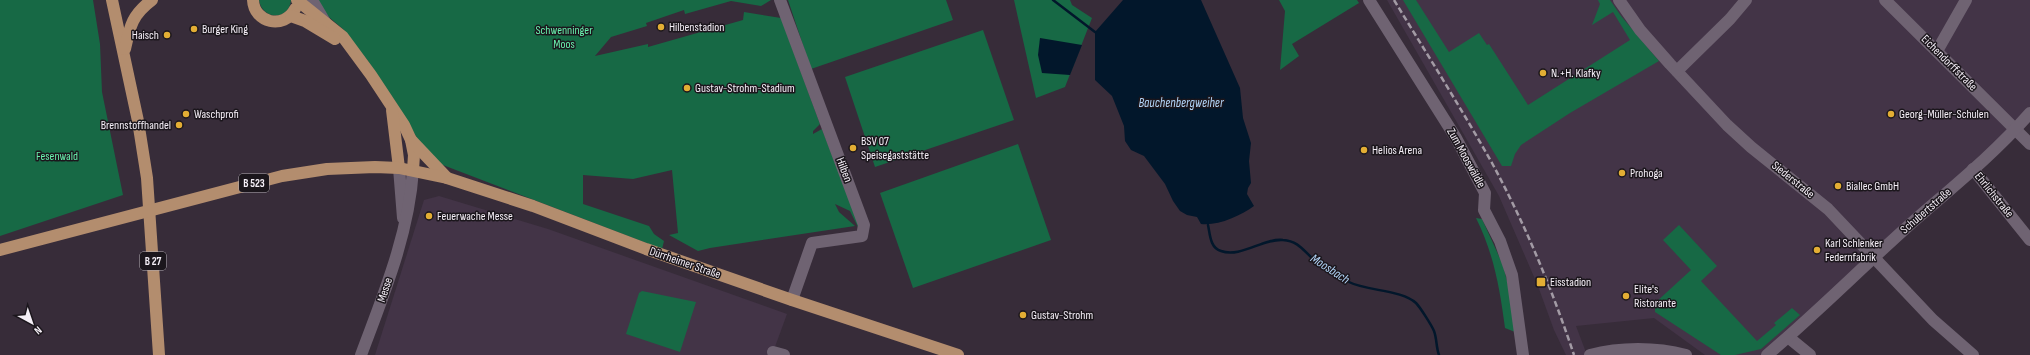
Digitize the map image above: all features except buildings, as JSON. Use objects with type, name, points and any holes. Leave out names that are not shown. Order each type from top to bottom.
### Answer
[{"type":"main road","name":"B 27","points":[[112,0],[138,121],[150,198],[158,355]]},
{"type":"main road","points":[[124,53],[132,20],[141,8],[152,0]]},
{"type":"main road","points":[[251,1],[258,14],[267,21],[280,22],[291,16],[297,0],[310,12],[343,37],[353,53],[371,75],[404,125],[411,140],[414,155],[413,170]]},
{"type":"main road","points":[[291,16],[305,20],[325,32],[353,53]]},
{"type":"main road","points":[[391,106],[399,168]]},
{"type":"main road","points":[[411,140],[447,178]]},
{"type":"main road","name":"B 523","points":[[0,250],[182,202],[297,174],[375,167],[413,170]]},
{"type":"main road","name":"Dürrheimer Straße","points":[[413,170],[447,178],[533,206],[646,249],[792,300],[958,355]]},
{"type":"street","points":[[312,0],[325,22]]},
{"type":"street","name":"Hilben","points":[[780,0],[864,224],[862,236],[812,243],[792,300]]},
{"type":"street","name":"Zum Mooswäldle","points":[[1369,0],[1456,138],[1486,192],[1484,210],[1500,241],[1512,275],[1523,355]]},
{"type":"street","name":"Siederstraße","points":[[1619,0],[1640,30],[1727,125],[1751,147],[1828,209],[1933,320],[1973,355]]},
{"type":"street","points":[[1677,72],[1730,19],[1746,0]]},
{"type":"street","name":"Eichendorffstraße","points":[[1885,0],[2030,144]]},
{"type":"street","points":[[1936,51],[1966,0]]},
{"type":"street","name":"Schubertstraße","points":[[1767,355],[2016,130],[2030,113]]},
{"type":"street","name":"Messe","points":[[399,168],[404,224]]},
{"type":"street","name":"Ehrlichstraße","points":[[1973,169],[2030,240]]},
{"type":"street","name":"Messe","points":[[361,355],[384,295],[410,204],[413,170]]},
{"type":"street","points":[[1788,337],[1810,355]]},
{"type":"street","points":[[1590,355],[1613,350],[1658,350],[1686,355]]},
{"type":"shaded area","points":[[1387,0],[2030,0],[2030,113],[1768,355],[1705,355],[1654,318],[1576,326],[1587,355],[1566,355],[1554,330],[1538,286],[1499,196]]},
{"type":"shaded area","points":[[439,196],[548,229],[787,314],[772,355],[375,355],[424,200]]},
{"type":"green space","name":"Fesenwald","points":[[0,0],[93,0],[100,44],[102,92],[123,195],[0,236]]},
{"type":"green space","points":[[259,0],[291,0],[286,12],[281,15],[275,15],[265,11],[261,7]]},
{"type":"green space","name":"Schwenninger Moos","points":[[315,0],[771,0],[761,6],[731,1],[685,14],[684,10],[646,23],[647,26],[611,37],[595,56],[648,44],[648,47],[743,20],[744,12],[781,18],[820,124],[813,131],[813,134],[822,129],[859,226],[858,227],[850,211],[835,204],[839,212],[855,226],[698,251],[669,235],[678,233],[672,170],[633,179],[583,175],[583,204],[649,226],[654,234],[664,241],[662,249],[435,162],[417,138],[395,101],[368,61],[343,29],[330,18]]},
{"type":"green space","points":[[788,0],[946,0],[953,20],[811,69]]},
{"type":"green space","points":[[1014,0],[1070,0],[1072,5],[1092,18],[1065,87],[1036,98]]},
{"type":"green space","points":[[1279,0],[1357,0],[1359,3],[1292,44],[1299,56],[1280,70],[1285,11]]},
{"type":"green space","points":[[1403,0],[1416,0],[1449,52],[1479,33],[1487,45],[1489,44],[1528,105],[1630,40],[1613,12],[1592,25],[1600,4],[1598,0],[1610,0],[1621,16],[1659,61],[1570,113],[1521,145],[1515,154],[1511,166],[1502,166]]},
{"type":"green space","points":[[983,30],[1014,120],[875,167],[845,77]]},
{"type":"green space","points":[[1018,144],[1051,240],[913,288],[880,193]]},
{"type":"green space","points":[[1476,218],[1482,219],[1503,265],[1508,285],[1515,332],[1505,328],[1501,300],[1492,259]]},
{"type":"green space","points":[[1679,225],[1717,266],[1701,281],[1757,341],[1776,325],[1774,323],[1792,308],[1800,315],[1761,349],[1735,355],[1721,355],[1655,312],[1655,303],[1691,270],[1663,240]]},
{"type":"green space","points":[[642,291],[696,302],[680,352],[626,334],[639,293]]},
{"type":"water","name":"Bauchenbergweiher","points":[[1123,0],[1201,0],[1240,88],[1243,118],[1251,143],[1249,161],[1251,183],[1247,194],[1254,206],[1229,220],[1201,224],[1197,217],[1187,215],[1180,211],[1173,201],[1165,184],[1144,156],[1131,150],[1125,141],[1124,126],[1112,96],[1095,80],[1095,32]]},
{"type":"water","points":[[1040,38],[1082,45],[1070,75],[1042,73],[1038,55]]},
{"type":"waterway","name":"Moosbach","points":[[1053,0],[1095,32]]},
{"type":"waterway","name":"Moosbach","points":[[1208,225],[1213,244],[1221,251],[1236,252],[1275,240],[1293,242],[1300,246],[1326,269],[1349,282],[1356,285],[1393,293],[1410,299],[1418,305],[1433,329],[1439,355]]},
{"type":"railway","points":[[1394,0],[1492,163],[1516,209],[1557,306],[1574,355]]},
{"type":"place","name":"Hilbenstadion","points":[[661,27]]},
{"type":"place","name":"Burger King","points":[[194,29]]},
{"type":"place","name":"Haisch","points":[[167,35]]},
{"type":"place","name":"N.+H. Klafky","points":[[1543,73]]},
{"type":"place","name":"Gustav-Strohm-Stadium","points":[[687,88]]},
{"type":"place","name":"Waschprofi","points":[[186,114]]},
{"type":"place","name":"Georg-Müller-Schulen","points":[[1891,114]]},
{"type":"place","name":"Brennstoffhandel","points":[[179,125]]},
{"type":"place","name":"BSV 07 Speisegaststätte","points":[[853,148]]},
{"type":"place","name":"Helios Arena","points":[[1364,150]]},
{"type":"place","name":"Prohoga","points":[[1622,173]]},
{"type":"place","name":"Biallec GmbH","points":[[1838,186]]},
{"type":"place","name":"Feuerwache Messe","points":[[429,216]]},
{"type":"place","name":"Karl Schlenker Federnfabrik","points":[[1817,250]]},
{"type":"place","name":"Eisstadion","points":[[1541,282]]},
{"type":"place","name":"Elite's Ristorante","points":[[1626,296]]},
{"type":"place","name":"Gustav-Strohm","points":[[1023,315]]}]
